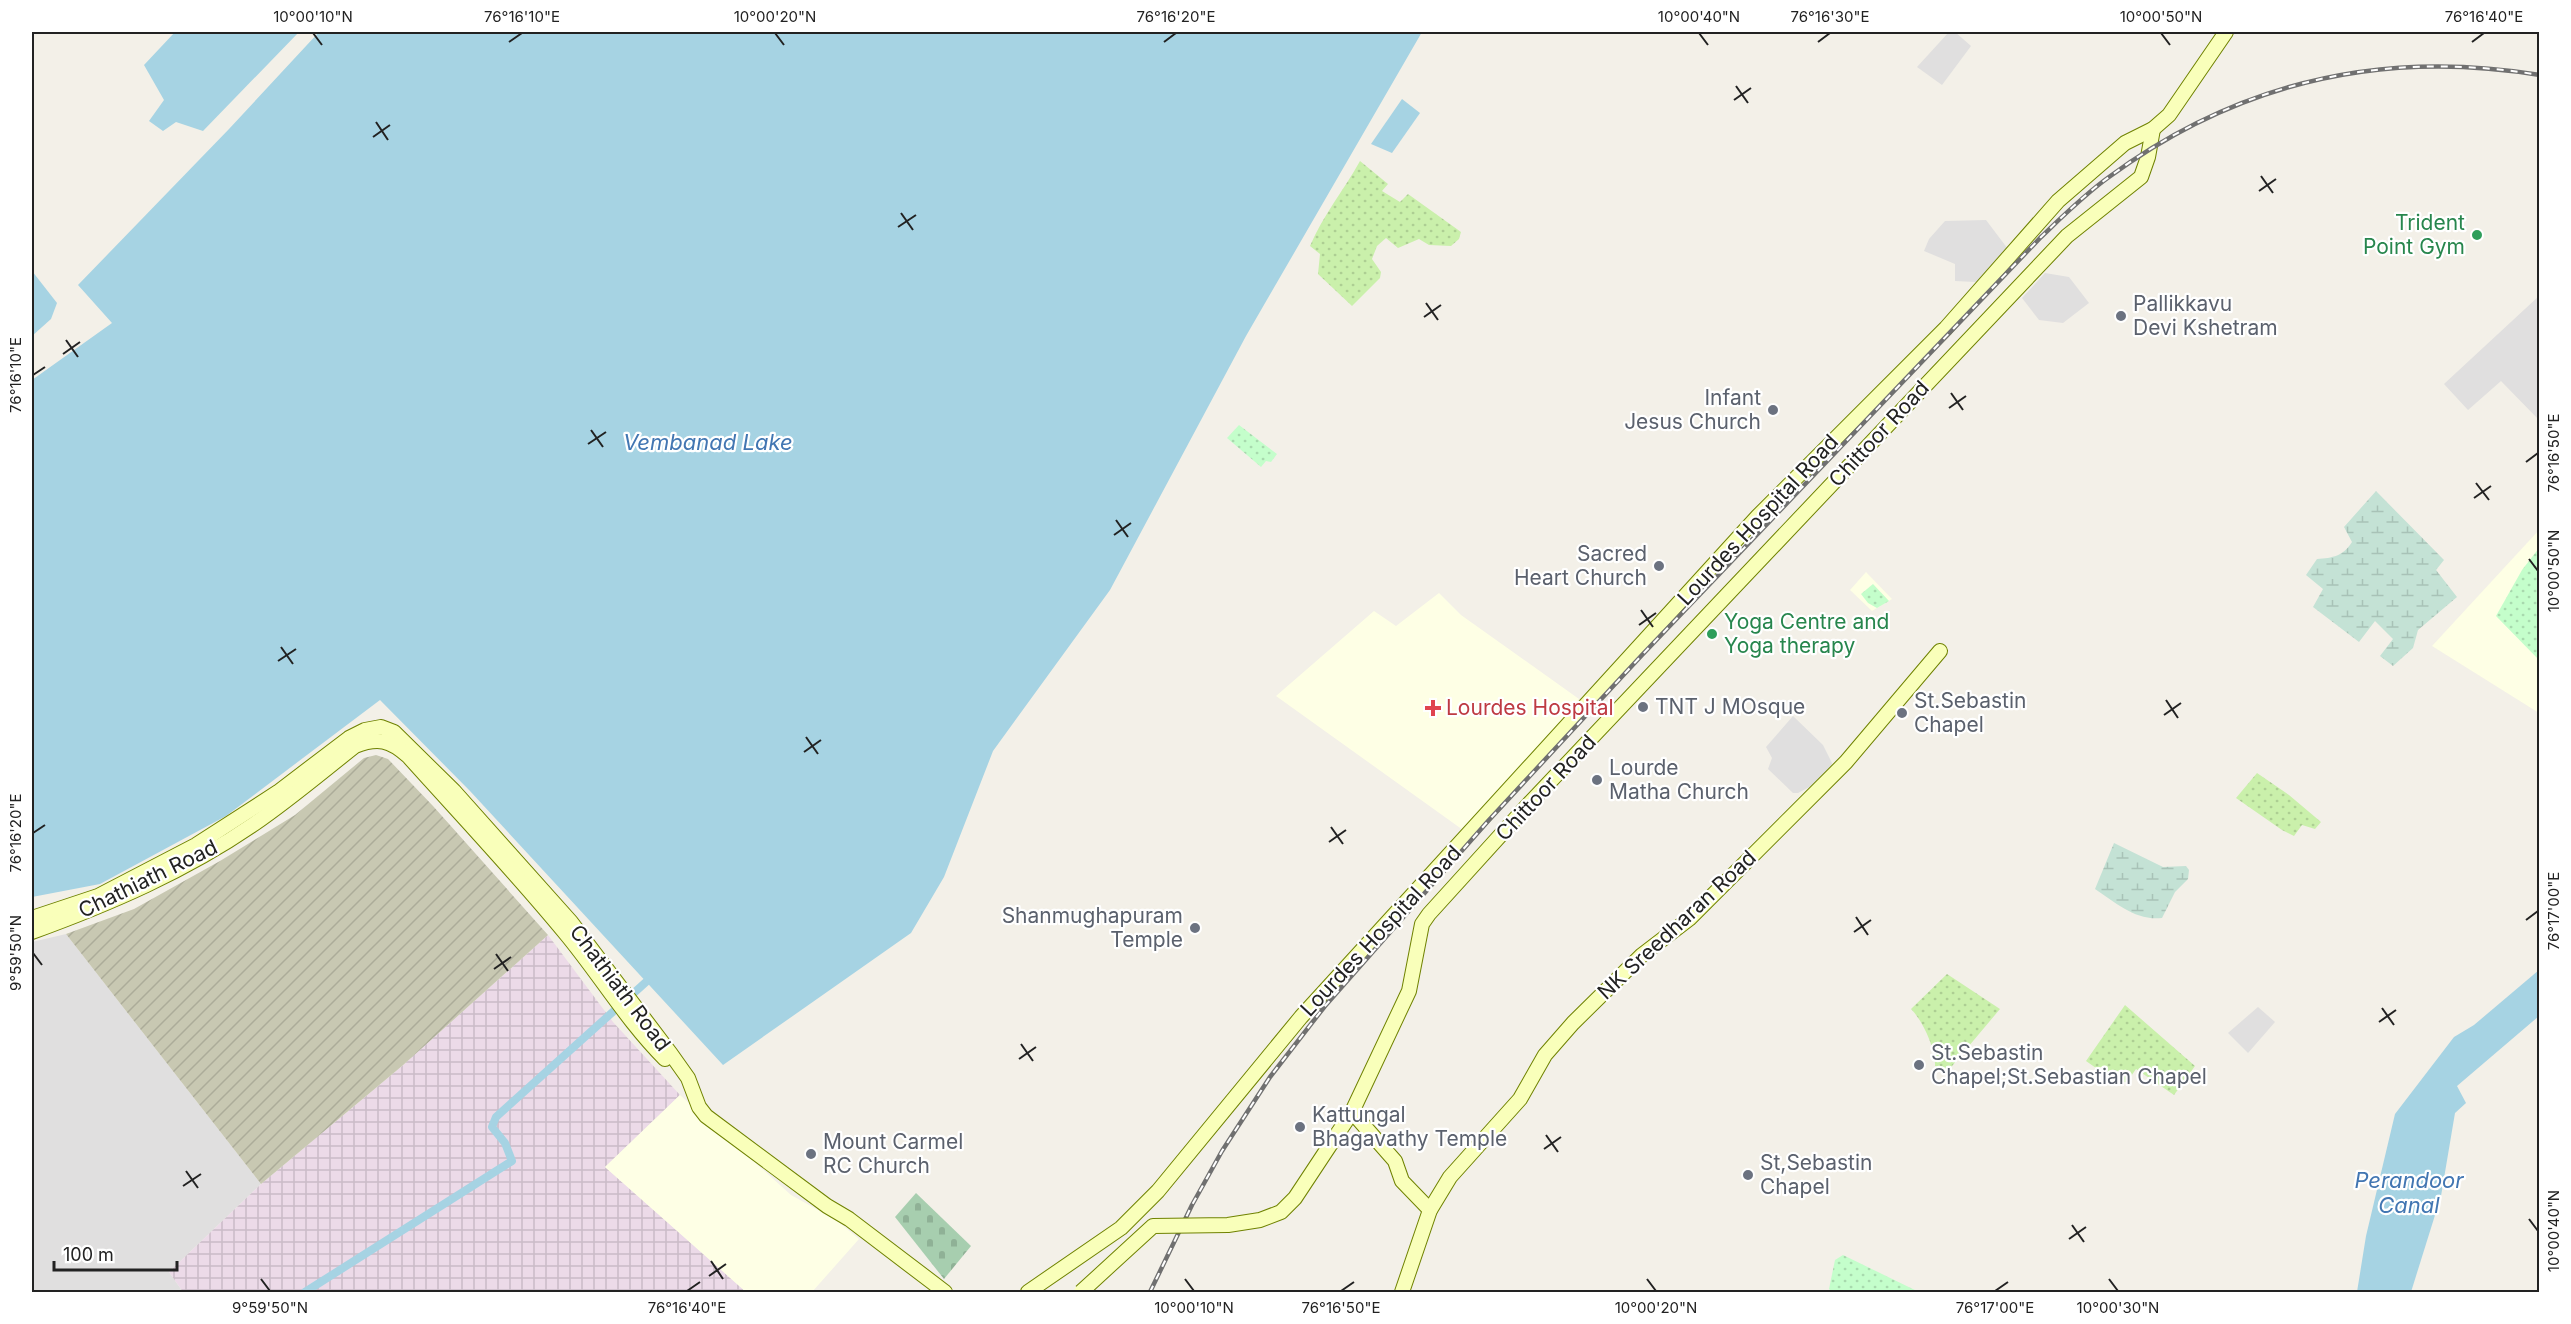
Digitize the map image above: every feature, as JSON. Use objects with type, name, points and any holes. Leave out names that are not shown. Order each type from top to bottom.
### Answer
[{"type":"main road","points":[[2153,129],[2180,102],[2226,32]]},
{"type":"main road","name":"Lourdes Hospital Road","points":[[1028,1293],[1121,1228],[1158,1191],[1301,1017],[1758,516],[1946,328],[2058,201],[2125,143],[2153,129]]},
{"type":"main road","name":"Chittoor Road","points":[[1081,1293],[1153,1226],[1228,1225],[1260,1220],[1281,1212],[1295,1198],[1352,1112],[1408,991],[1422,924],[1429,914],[1533,800],[2067,236],[2140,177],[2148,157],[2153,129]]},
{"type":"main road","name":"NK Sreedharan Road","points":[[1402,1293],[1430,1210],[1450,1177],[1520,1099],[1545,1055],[1573,1023],[1642,955],[1689,919],[1846,762],[1940,651]]},
{"type":"main road","name":"Chathiath Road","points":[[32,918],[98,896],[196,845],[278,792],[350,738],[365,730],[381,727],[394,732],[407,742],[571,922],[611,991]]},
{"type":"main road","name":"Chathiath Road","points":[[32,932],[101,907],[201,856],[254,824],[355,746],[372,739],[386,740],[408,756],[477,831],[567,936],[634,1020],[676,1063],[688,1078],[699,1107],[706,1116],[827,1206],[849,1218],[945,1293]]},
{"type":"main road","points":[[1352,1112],[1395,1161],[1402,1181],[1430,1210]]},
{"type":"shaded area","points":[[1949,32],[1955,32],[1971,46],[1942,85],[1917,67]]},
{"type":"shaded area","points":[[1986,220],[2017,261],[1996,283],[1955,281],[1955,264],[1924,251],[1929,239],[1945,221]]},
{"type":"shaded area","points":[[2045,273],[2069,277],[2089,303],[2063,323],[2039,320],[2022,298]]},
{"type":"shaded area","points":[[2539,296],[2539,420],[2501,381],[2468,410],[2444,384]]},
{"type":"shaded area","points":[[2539,530],[2539,713],[2432,646]]},
{"type":"shaded area","points":[[1866,572],[1892,599],[1872,611],[1850,590]]},
{"type":"shaded area","name":"Lourdes Hospital","points":[[1439,593],[1461,615],[1579,699],[1567,717],[1463,830],[1276,696],[1374,611],[1396,626]]},
{"type":"shaded area","points":[[1793,716],[1823,745],[1832,763],[1831,768],[1815,784],[1798,793],[1793,793],[1768,769],[1772,758],[1766,747]]},
{"type":"shaded area","points":[[376,755],[388,759],[433,806],[548,935],[402,1066],[261,1184],[66,934],[134,909],[220,861],[295,815],[364,758]]},
{"type":"shaded area","points":[[66,934],[261,1184],[169,1272],[183,1292],[36,1292],[32,1287],[32,942]]},
{"type":"shaded area","points":[[548,935],[613,1022],[680,1095],[605,1167],[746,1292],[183,1292],[169,1272],[261,1184],[402,1066]]},
{"type":"shaded area","points":[[2258,1007],[2275,1022],[2248,1053],[2228,1033]]},
{"type":"shaded area","points":[[680,1095],[791,1195],[836,1220],[859,1239],[812,1292],[746,1292],[605,1167]]},
{"type":"green space","points":[[1360,161],[1388,184],[1382,191],[1400,202],[1408,194],[1461,232],[1459,239],[1451,246],[1429,245],[1419,239],[1398,248],[1386,238],[1377,246],[1372,259],[1381,272],[1380,278],[1352,306],[1318,274],[1320,254],[1310,246]]},
{"type":"green space","points":[[1239,425],[1277,454],[1271,462],[1266,461],[1261,467],[1227,438]]},
{"type":"green space","points":[[2376,491],[2444,560],[2436,570],[2457,597],[2418,630],[2413,648],[2393,666],[2380,656],[2393,639],[2375,621],[2359,642],[2313,607],[2323,589],[2306,575],[2317,559],[2337,555],[2349,547],[2352,542],[2344,527]]},
{"type":"green space","points":[[2539,548],[2539,660],[2496,616],[2522,570]]},
{"type":"green space","points":[[1873,584],[1889,601],[1877,608],[1868,603],[1861,594]]},
{"type":"green space","points":[[2257,773],[2289,795],[2321,822],[2315,829],[2302,825],[2294,836],[2236,798]]},
{"type":"green space","points":[[2114,843],[2163,867],[2186,866],[2189,870],[2188,879],[2175,892],[2162,918],[2135,914],[2095,889]]},
{"type":"green space","points":[[1947,974],[2000,1009],[1947,1072],[1935,1066],[1928,1036],[1911,1009]]},
{"type":"green space","points":[[2125,1005],[2195,1066],[2174,1095],[2136,1069],[2127,1082],[2102,1083],[2111,1079],[2110,1075],[2102,1067],[2096,1068],[2086,1061]]},
{"type":"green space","points":[[916,1193],[971,1246],[944,1279],[895,1217]]},
{"type":"green space","points":[[1843,1255],[1919,1292],[1832,1292],[1829,1289],[1835,1260]]},
{"type":"water","points":[[175,32],[299,32],[203,131],[176,122],[163,131],[149,121],[164,100],[144,65]]},
{"type":"water","name":"Vembanad Lake","points":[[319,32],[1422,32],[1246,336],[1110,590],[993,751],[944,877],[911,933],[723,1065],[470,791],[380,700],[226,816],[100,884],[32,897],[32,380],[112,323],[78,285]]},
{"type":"water","points":[[1402,99],[1420,113],[1392,153],[1371,144]]},
{"type":"water","points":[[32,271],[57,303],[51,319],[32,336]]},
{"type":"water","name":"Perandoor Canal","points":[[2539,970],[2539,1016],[2457,1086],[2466,1103],[2455,1113],[2441,1196],[2411,1292],[2357,1292],[2366,1236],[2395,1114],[2454,1037],[2474,1025]]},
{"type":"waterway","points":[[305,1292],[512,1161],[505,1143],[492,1127],[496,1117],[646,982]]},
{"type":"railway","points":[[1150,1292],[1192,1205],[1222,1151],[1270,1077],[1325,1006],[1489,820],[1642,655],[2041,237],[2083,198],[2109,177],[2158,144],[2209,117],[2260,96],[2314,81],[2368,71],[2424,67],[2481,68],[2540,75]]},
{"type":"place","name":"Trident Point Gym","points":[[2477,235]]},
{"type":"place","name":"Pallikkavu Devi Kshetram","points":[[2121,316]]},
{"type":"place","name":"Infant Jesus Church","points":[[1773,410]]},
{"type":"place","name":"Sacred Heart Church","points":[[1659,566]]},
{"type":"place","name":"Yoga Centre and Yoga therapy","points":[[1712,634]]},
{"type":"place","name":"TNT J MOsque","points":[[1643,707]]},
{"type":"place","name":"Lourdes Hospital","points":[[1433,708]]},
{"type":"place","name":"St.Sebastin Chapel","points":[[1902,713]]},
{"type":"place","name":"Lourde Matha Church","points":[[1597,780]]},
{"type":"place","name":"Shanmughapuram Temple","points":[[1195,928]]},
{"type":"place","name":"St.Sebastin Chapel;St.Sebastian Chapel","points":[[1919,1065]]},
{"type":"place","name":"Kattungal Bhagavathy Temple","points":[[1300,1127]]},
{"type":"place","name":"Mount Carmel RC Church","points":[[811,1154]]},
{"type":"place","name":"St,Sebastin Chapel","points":[[1748,1175]]}]
